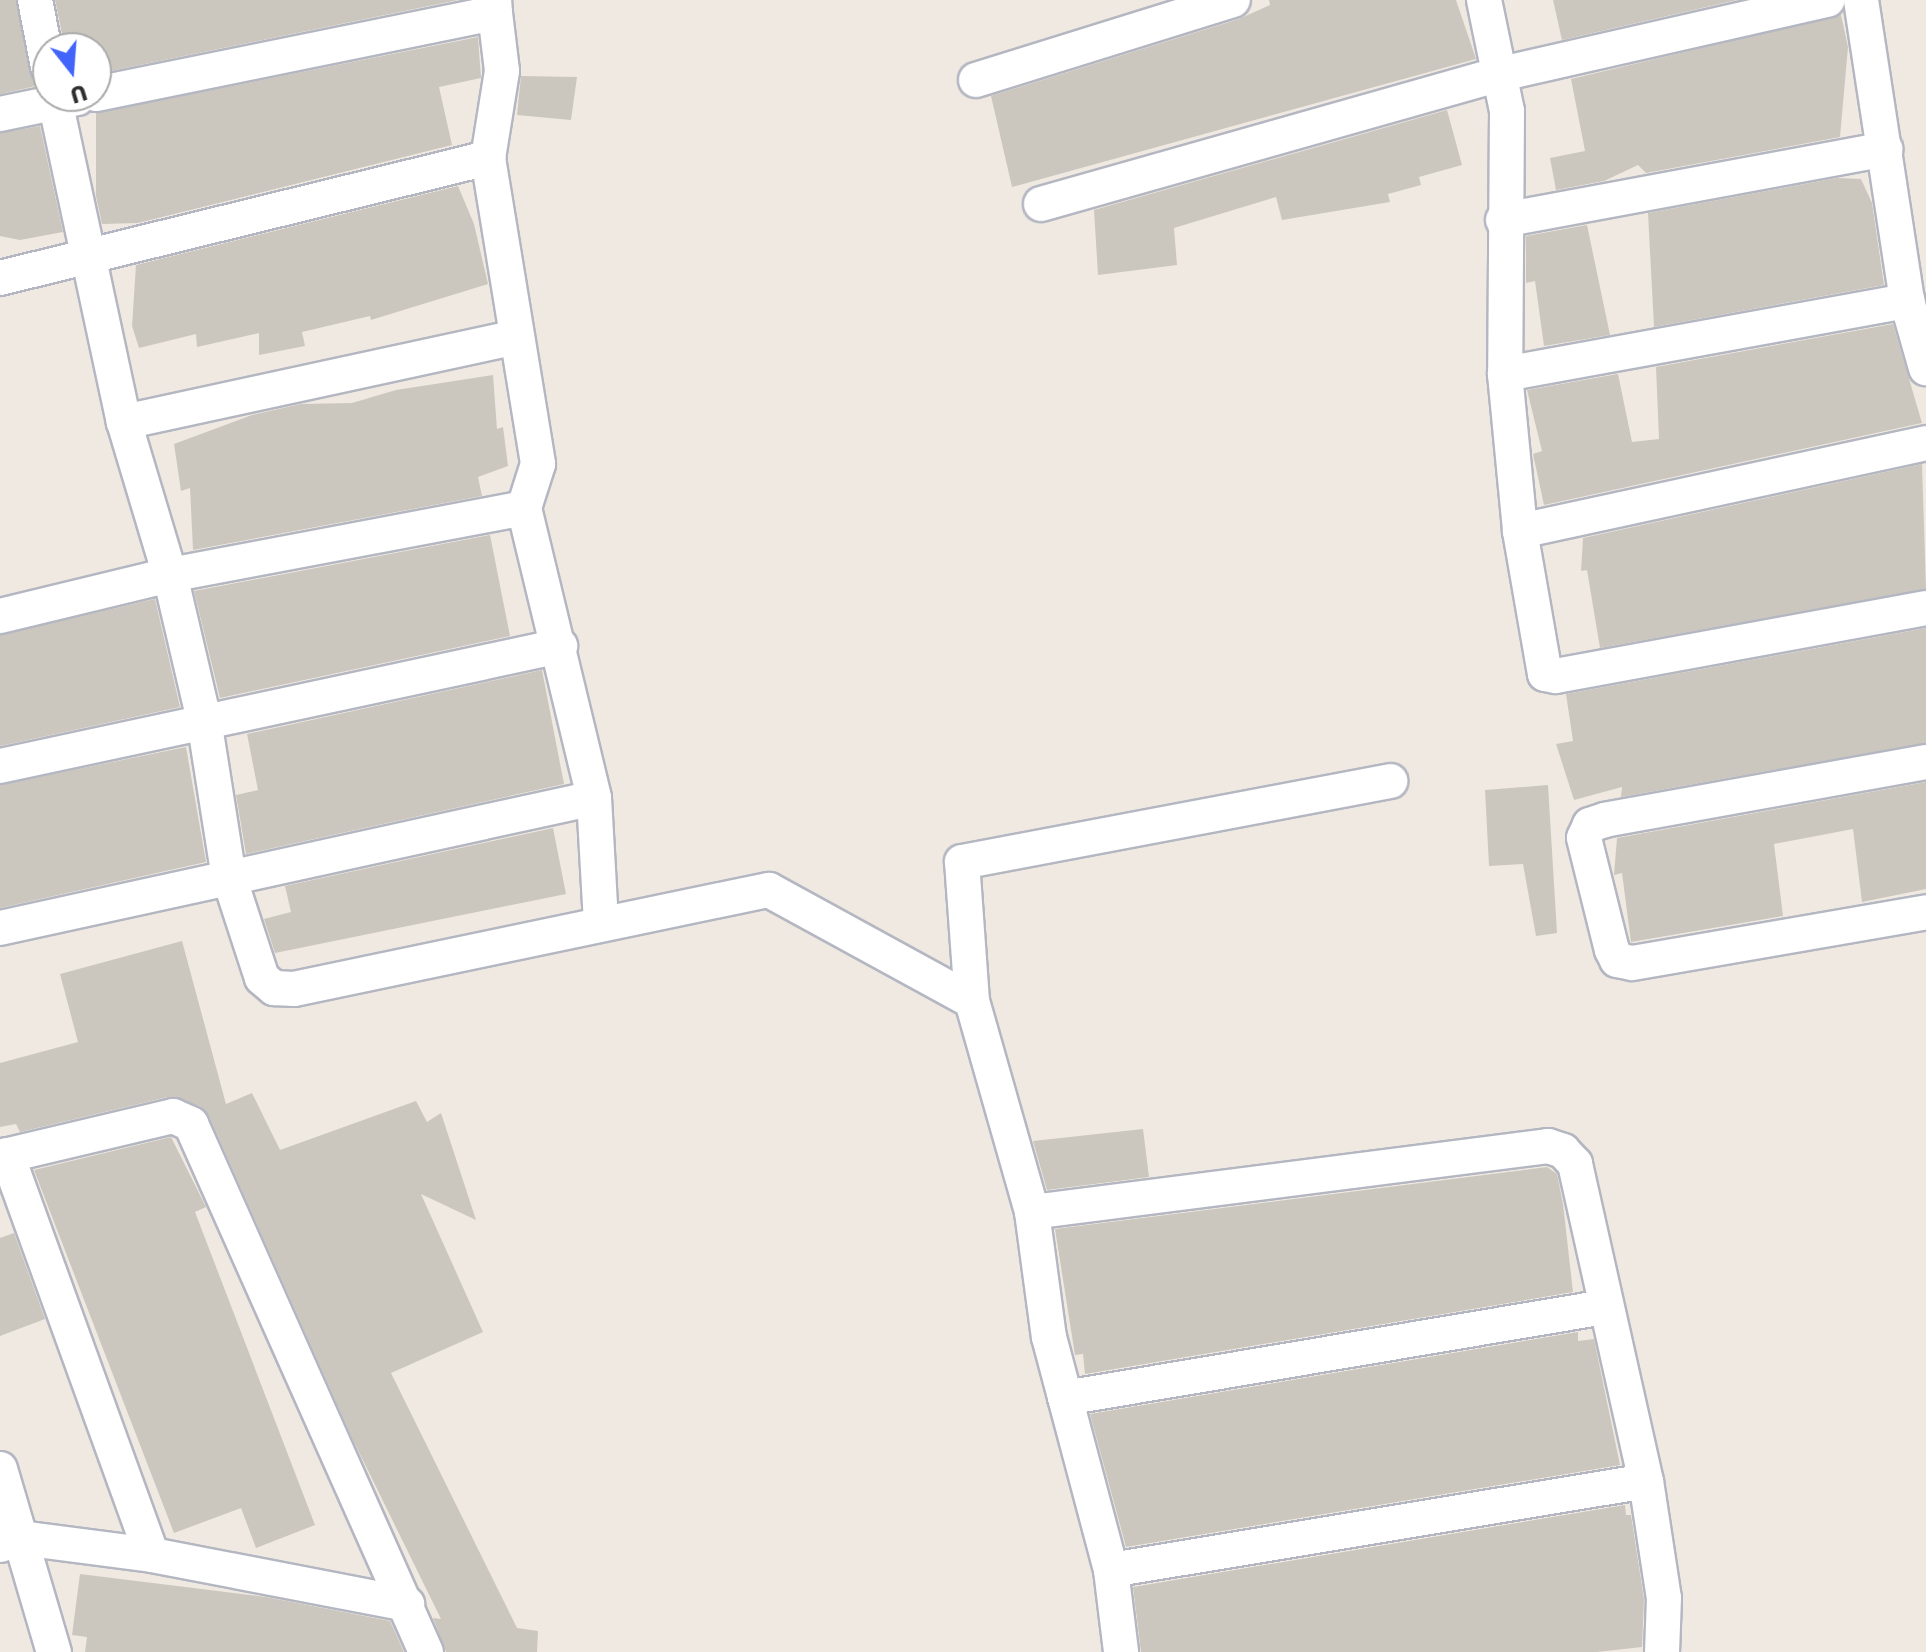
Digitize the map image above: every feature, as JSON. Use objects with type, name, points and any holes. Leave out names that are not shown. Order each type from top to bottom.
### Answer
[{"type":"street","points":[[35,0],[41,32]]},
{"type":"street","points":[[976,80],[1233,0]]},
{"type":"street","points":[[1484,0],[1501,74],[1509,138],[1503,220],[1505,374],[1520,531],[1542,668],[1550,676],[1926,608]]},
{"type":"street","points":[[1041,204],[1501,74],[1828,0]]},
{"type":"street","points":[[1861,0],[1907,301],[1926,368]]},
{"type":"street","points":[[112,90],[494,6],[502,71],[488,158],[538,464],[524,508],[560,646],[594,798],[601,924]]},
{"type":"street","points":[[0,114],[32,106]]},
{"type":"street","points":[[67,112],[124,422],[170,575],[204,720],[229,877],[255,963],[274,988],[294,989],[769,890],[972,1001]]},
{"type":"street","points":[[1503,220],[1885,149]]},
{"type":"street","points":[[0,278],[92,258],[488,158]]},
{"type":"street","points":[[1505,374],[1907,301]]},
{"type":"street","points":[[124,422],[517,337]]},
{"type":"street","points":[[1520,531],[1926,443]]},
{"type":"street","points":[[0,616],[170,575],[524,508]]},
{"type":"street","points":[[0,766],[560,646]]},
{"type":"street","points":[[1926,762],[1605,820],[1590,825],[1584,838],[1617,960],[1632,963],[1926,912]]},
{"type":"street","points":[[1121,1652],[1111,1570],[1049,1337],[1032,1212],[972,1001],[962,862],[1390,781]]},
{"type":"street","points":[[0,928],[594,798]]},
{"type":"street","points":[[152,1555],[4,1156],[173,1116],[191,1124],[426,1652]]},
{"type":"street","points":[[1032,1212],[1548,1146],[1563,1151],[1575,1164],[1646,1481],[1664,1598],[1662,1652]]},
{"type":"street","points":[[1065,1398],[1605,1307]]},
{"type":"street","points":[[0,1469],[11,1541],[54,1652]]},
{"type":"street","points":[[1111,1570],[1646,1481]]},
{"type":"street","points":[[11,1541],[152,1555],[407,1604]]},
{"type":"building","points":[[0,0],[16,0],[32,69],[32,87],[0,94]]},
{"type":"building","points":[[55,0],[458,0],[112,71],[112,32],[62,32]]},
{"type":"building","points":[[1269,0],[1456,0],[1476,59],[1012,187],[991,96],[1239,19],[1270,5]]},
{"type":"building","points":[[1553,0],[1737,0],[1562,40]]},
{"type":"building","points":[[1841,15],[1848,47],[1840,137],[1646,173],[1638,165],[1604,181],[1556,190],[1550,158],[1585,151],[1571,79]]},
{"type":"building","points":[[478,37],[481,78],[439,87],[452,145],[138,223],[102,224],[96,196],[96,113]]},
{"type":"building","points":[[521,76],[577,77],[571,120],[517,115]]},
{"type":"building","points":[[1447,110],[1462,165],[1419,177],[1421,185],[1388,194],[1390,202],[1282,220],[1276,197],[1174,228],[1177,265],[1098,275],[1094,210]]},
{"type":"building","points":[[40,126],[63,232],[20,240],[0,236],[0,133]]},
{"type":"building","points":[[1837,178],[1861,179],[1872,203],[1884,285],[1654,327],[1648,213]]},
{"type":"building","points":[[458,186],[474,224],[488,284],[371,320],[370,316],[302,332],[305,346],[259,355],[259,333],[197,347],[196,334],[139,348],[132,326],[136,265]]},
{"type":"building","points":[[1587,225],[1610,335],[1544,346],[1535,281],[1526,283],[1526,236]]},
{"type":"building","points":[[1893,324],[1922,423],[1544,505],[1533,454],[1542,451],[1527,390],[1618,374],[1632,442],[1659,439],[1656,367]]},
{"type":"building","points":[[493,375],[497,429],[503,427],[508,466],[478,477],[482,496],[193,550],[190,488],[181,491],[174,444],[252,415],[301,404],[352,403],[396,390]]},
{"type":"building","points":[[1922,464],[1926,589],[1600,648],[1587,570],[1581,571],[1583,538]]},
{"type":"building","points":[[490,535],[510,636],[220,698],[194,591]]},
{"type":"building","points":[[155,599],[180,707],[0,746],[0,635]]},
{"type":"building","points":[[1926,628],[1926,743],[1621,797],[1622,787],[1574,800],[1556,744],[1573,741],[1566,694]]},
{"type":"building","points":[[542,670],[564,784],[246,854],[236,795],[258,790],[247,734]]},
{"type":"building","points":[[186,747],[206,862],[0,908],[0,785]]},
{"type":"building","points":[[1926,782],[1926,889],[1862,902],[1853,829],[1774,844],[1783,916],[1631,942],[1622,873],[1614,875],[1617,838]]},
{"type":"building","points":[[1548,785],[1557,933],[1536,936],[1523,864],[1489,866],[1485,790]]},
{"type":"building","points":[[553,828],[566,894],[275,953],[264,919],[291,912],[285,886]]},
{"type":"building","points":[[182,941],[226,1104],[252,1093],[280,1150],[416,1101],[427,1122],[441,1113],[476,1220],[421,1194],[483,1332],[391,1373],[517,1628],[538,1631],[537,1652],[446,1652],[433,1618],[441,1619],[354,1442],[209,1116],[200,1106],[168,1097],[20,1132],[16,1124],[0,1127],[0,1063],[78,1042],[60,974]]},
{"type":"building","points":[[1143,1129],[1149,1177],[1047,1190],[1033,1141]]},
{"type":"building","points":[[171,1137],[206,1207],[195,1212],[315,1525],[256,1548],[241,1508],[174,1533],[34,1170]]},
{"type":"building","points":[[1547,1167],[1557,1174],[1573,1292],[1085,1374],[1083,1354],[1075,1355],[1055,1229]]},
{"type":"building","points":[[14,1233],[45,1319],[0,1336],[0,1238]]},
{"type":"building","points":[[1578,1332],[1578,1341],[1594,1339],[1620,1465],[1126,1547],[1090,1414]]},
{"type":"building","points":[[1625,1505],[1626,1515],[1631,1515],[1644,1599],[1642,1647],[1597,1652],[1141,1652],[1133,1587]]},
{"type":"building","points":[[80,1574],[266,1597],[390,1621],[404,1652],[85,1652],[87,1637],[72,1635]]}]
